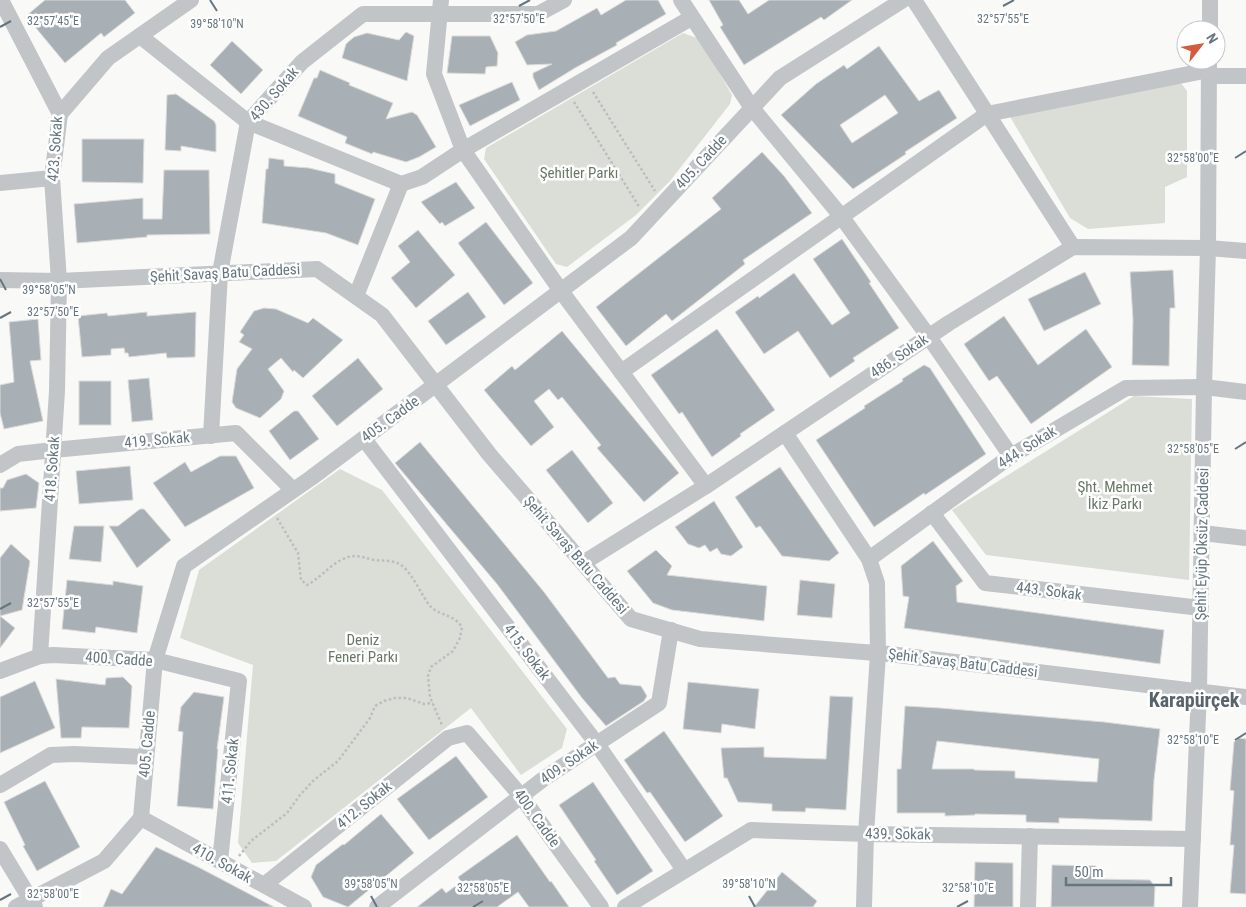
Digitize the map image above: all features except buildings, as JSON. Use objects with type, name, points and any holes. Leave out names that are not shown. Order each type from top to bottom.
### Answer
[{"type":"street","name":"423. Sokak","points":[[1,0],[60,114],[52,178],[59,281]]},
{"type":"street","points":[[60,114],[108,58],[191,0]]},
{"type":"street","name":"430. Sokak","points":[[212,436],[220,273],[248,122],[302,62],[363,14],[441,6],[538,14],[564,0]]},
{"type":"street","points":[[681,0],[691,18],[752,108],[841,216],[929,336],[1011,456]]},
{"type":"street","name":"405. Cadde","points":[[140,818],[155,660],[184,566],[364,439],[631,238],[780,78],[903,0]]},
{"type":"street","points":[[914,0],[1073,247],[1246,250]]},
{"type":"street","points":[[1210,0],[1210,20]]},
{"type":"street","points":[[441,6],[434,74],[463,150],[561,291],[706,486]]},
{"type":"street","points":[[140,36],[248,122],[401,184],[422,178],[463,150],[691,18]]},
{"type":"street","points":[[621,372],[987,114],[1204,70]]},
{"type":"street","name":"Şehit Eyüp Öksüz Caddesi","points":[[1190,907],[1201,608],[1208,248],[1209,70]]},
{"type":"street","points":[[1214,70],[1246,76]]},
{"type":"street","points":[[0,184],[52,178]]},
{"type":"street","points":[[356,296],[401,184]]},
{"type":"street","name":"486. Sokak","points":[[583,563],[706,486],[929,336],[1073,247]]},
{"type":"street","name":"Şehit Savaş Batu Caddesi","points":[[0,280],[59,281],[317,269],[382,315],[489,454],[631,619],[700,639],[878,654],[1246,697]]},
{"type":"street","name":"418. Sokak","points":[[40,656],[57,391],[59,281]]},
{"type":"street","name":"444. Sokak","points":[[869,560],[1011,456],[1126,388],[1204,387],[1246,392]]},
{"type":"street","name":"419. Sokak","points":[[0,465],[18,454],[236,433],[293,490]]},
{"type":"street","points":[[785,433],[869,560],[877,583],[878,654],[866,834],[864,907]]},
{"type":"street","name":"415. Sokak","points":[[364,439],[597,744],[684,870]]},
{"type":"street","name":"443. Sokak","points":[[932,513],[985,583],[1201,608]]},
{"type":"street","points":[[1202,533],[1246,538]]},
{"type":"street","name":"409. Sokak","points":[[377,907],[546,777],[659,703],[671,630]]},
{"type":"street","name":"400. Cadde","points":[[0,671],[40,656],[53,655],[155,660],[239,681]]},
{"type":"street","name":"411. Sokak","points":[[225,864],[239,681]]},
{"type":"street","name":"400. Cadde","points":[[467,732],[522,796],[601,907]]},
{"type":"street","name":"412. Sokak","points":[[264,886],[448,738],[467,732]]},
{"type":"street","points":[[0,784],[51,755],[146,757]]},
{"type":"street","points":[[0,849],[26,904],[104,861],[140,818]]},
{"type":"street","name":"410. Sokak","points":[[140,818],[304,907]]},
{"type":"street","name":"439. Sokak","points":[[625,907],[751,830],[866,834],[1193,839]]},
{"type":"street","points":[[1028,907],[1030,836]]},
{"type":"path","points":[[585,80],[663,204]]},
{"type":"path","points":[[566,90],[648,220]]},
{"type":"path","points":[[270,506],[298,553],[301,580],[307,585],[316,581],[339,561],[350,556],[360,555],[374,560],[400,564],[410,574],[432,608],[456,619],[462,627],[460,638],[453,651],[431,666],[428,676],[430,696],[448,738]]},
{"type":"path","points":[[225,864],[287,813],[314,780],[338,761],[370,718],[375,706],[395,698],[407,698],[424,704],[433,703]]},
{"type":"green space","name":"Şehitler Parkı","points":[[683,33],[700,39],[732,95],[730,104],[670,181],[636,215],[567,267],[556,264],[484,159],[486,148]]},
{"type":"green space","points":[[1181,83],[1187,91],[1187,177],[1165,187],[1165,223],[1088,229],[1070,218],[1009,115]]},
{"type":"green space","name":"Şht. Mehmet İkiz Parkı","points":[[1134,396],[1192,399],[1189,580],[986,555],[952,510]]},
{"type":"green space","name":"Deniz Feneri Parkı","points":[[340,469],[382,490],[567,729],[562,748],[521,775],[471,708],[276,861],[252,863],[238,843],[253,665],[180,638],[199,570]]},
{"type":"district","name":"Karapürçek","points":[[1194,700]]}]
